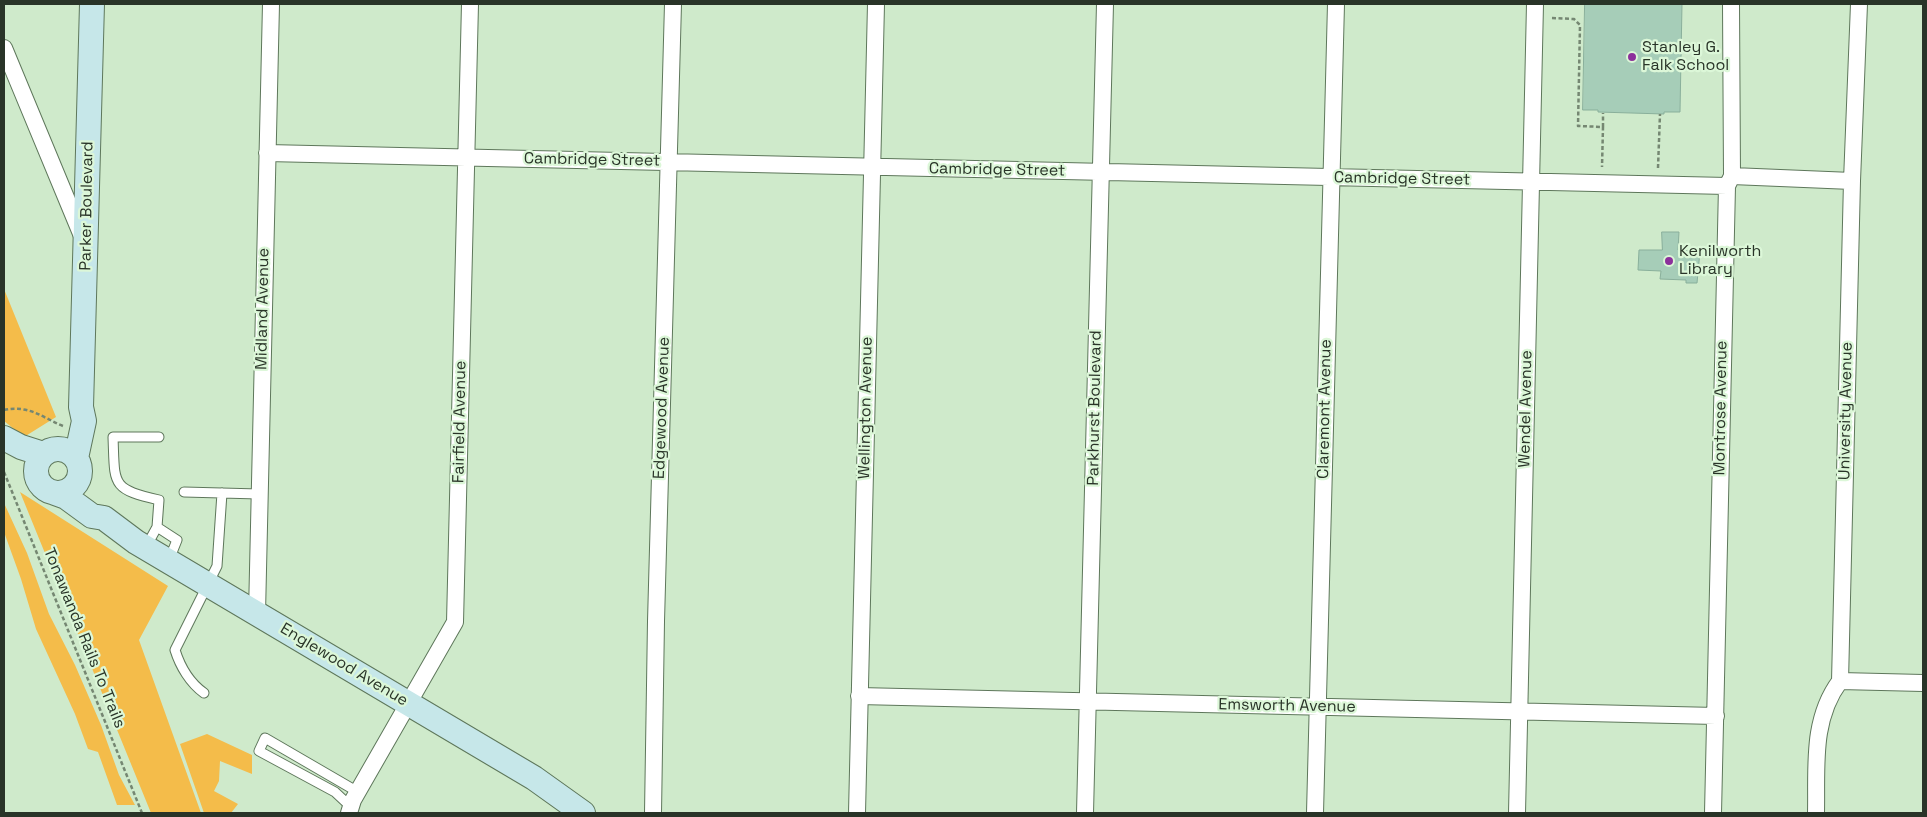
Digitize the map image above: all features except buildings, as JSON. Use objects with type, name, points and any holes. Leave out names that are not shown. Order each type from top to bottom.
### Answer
[{"type":"street","name":"Parker Boulevard","points":[[78,465],[84,421],[81,407],[92,4]]},
{"type":"street","name":"Midland Avenue","points":[[257,614],[270,4]]},
{"type":"street","name":"Fairfield Avenue","points":[[352,804],[455,622],[470,4]]},
{"type":"street","name":"Edgewood Avenue","points":[[652,813],[673,4]]},
{"type":"street","name":"Wellington Avenue","points":[[857,813],[876,4]]},
{"type":"street","name":"Parkhurst Boulevard","points":[[1085,813],[1105,4]]},
{"type":"street","name":"Claremont Avenue","points":[[1315,813],[1336,4]]},
{"type":"street","name":"Wendel Avenue","points":[[1517,813],[1535,4]]},
{"type":"street","name":"Montrose Avenue","points":[[1713,813],[1729,181],[1731,4]]},
{"type":"street","name":"University Avenue","points":[[1816,813],[1818,730],[1828,700],[1840,681],[1852,181],[1859,4]]},
{"type":"street","points":[[4,48],[86,246]]},
{"type":"street","name":"Cambridge Street","points":[[266,153],[1331,178],[1852,181]]},
{"type":"street","name":"Parker Boulevard","points":[[43,459],[66,437],[81,407]]},
{"type":"street","name":"Englewood Avenue","points":[[4,438],[43,459]]},
{"type":"street","name":"Englewood Avenue","points":[[4,452],[27,465],[64,449],[78,465],[84,487],[104,518]]},
{"type":"street","name":"Englewood Avenue","points":[[43,459],[42,486],[66,497],[92,516],[104,518],[169,561],[534,778],[583,813]]},
{"type":"street","points":[[55,493],[69,490],[78,479],[78,465]]},
{"type":"street","points":[[1840,681],[1923,683]]},
{"type":"street","name":"Emsworth Avenue","points":[[859,696],[1716,716]]},
{"type":"lane","points":[[146,547],[157,527],[159,500],[135,495],[121,487],[114,477],[113,437],[158,437]]},
{"type":"lane","points":[[184,492],[259,494]]},
{"type":"lane","points":[[204,694],[198,689],[180,663],[174,650],[217,566],[222,493]]},
{"type":"lane","points":[[157,527],[177,540],[169,561]]},
{"type":"lane","points":[[265,738],[352,804],[335,792],[259,751],[265,738]]},
{"type":"path","points":[[1552,18],[1574,19],[1580,25],[1578,126],[1603,127]]},
{"type":"path","points":[[1602,167],[1604,113]]},
{"type":"path","points":[[1658,168],[1660,114]]},
{"type":"path","points":[[4,410],[18,408],[34,411],[66,427]]},
{"type":"path","name":"Tonawanda Rails To Trails","points":[[4,472],[142,813]]},
{"type":"shaded area","points":[[4,289],[56,417],[24,437],[4,421]]},
{"type":"shaded area","points":[[20,492],[168,586],[139,640],[201,813],[151,813]]},
{"type":"shaded area","points":[[4,503],[27,553],[49,614],[75,665],[101,725],[119,775],[135,805],[117,805],[98,752],[88,749],[75,714],[36,629],[4,532]]},
{"type":"shaded area","points":[[207,734],[252,755],[252,774],[220,761],[219,781],[214,791],[238,804],[231,813],[204,813],[180,744]]},
{"type":"place","name":"Stanley G. Falk School","points":[[1632,57]]},
{"type":"place","name":"Kenilworth Library","points":[[1669,261]]}]
